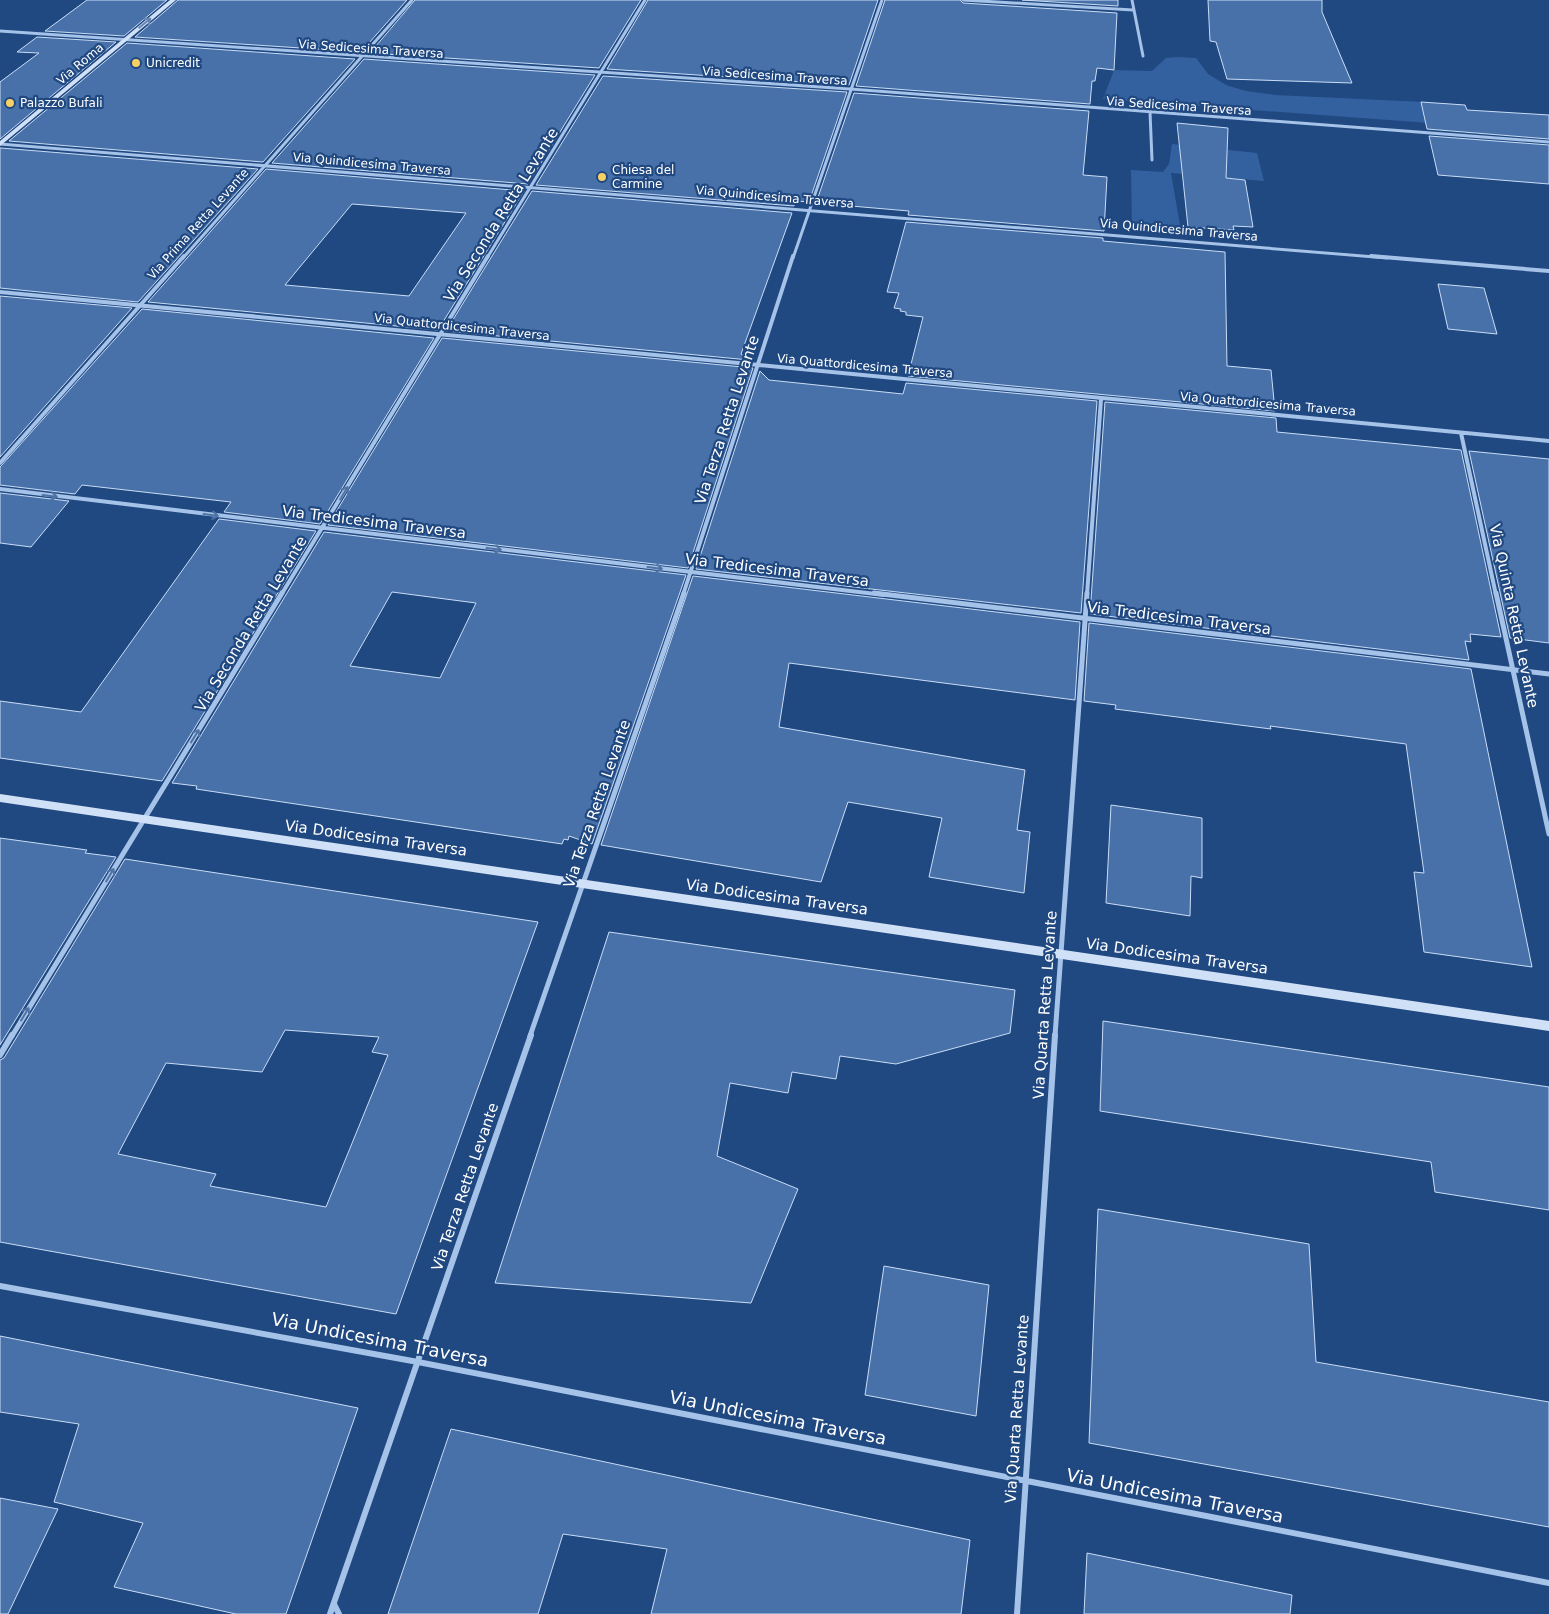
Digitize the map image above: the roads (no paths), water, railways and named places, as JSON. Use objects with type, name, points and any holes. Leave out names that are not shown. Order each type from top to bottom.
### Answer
[{"type":"street","name":"Via Roma","points":[[0,144],[173,0]]},
{"type":"street","name":"Via Prima Retta Levante","points":[[0,463],[412,0]]},
{"type":"street","name":"Via Seconda Retta Levante","points":[[0,1055],[532,188],[645,0]]},
{"type":"street","name":"Via Terza Retta Levante","points":[[330,1614],[691,572],[808,210],[882,0]]},
{"type":"street","points":[[963,0],[1133,10]]},
{"type":"street","points":[[1132,0],[1143,56]]},
{"type":"street","name":"Via Sedicesima Traversa","points":[[0,30],[1549,142]]},
{"type":"street","points":[[1150,112],[1152,160]]},
{"type":"street","name":"Via Quindicesima Traversa","points":[[0,144],[1549,271]]},
{"type":"street","name":"Via Quattordicesima Traversa","points":[[0,292],[1549,441]]},
{"type":"street","name":"Via Quarta Retta Levante","points":[[1017,1614],[1060,954],[1102,398]]},
{"type":"street","name":"Via Quinta Retta Levante","points":[[1461,433],[1549,834]]},
{"type":"street","name":"Via Tredicesima Traversa","points":[[1,489],[322,529],[1549,674]]},
{"type":"street","name":"Via Dodicesima Traversa","points":[[0,798],[1549,1026]]},
{"type":"street","name":"Via Undicesima Traversa","points":[[0,1286],[418,1362],[1549,1583]]},
{"type":"street","points":[[334,1604],[339,1614]]},
{"type":"place","name":"Unicredit","points":[[136,63]]},
{"type":"place","name":"Palazzo Bufali","points":[[10,103]]},
{"type":"place","name":"Chiesa del Carmine","points":[[602,177]]}]
